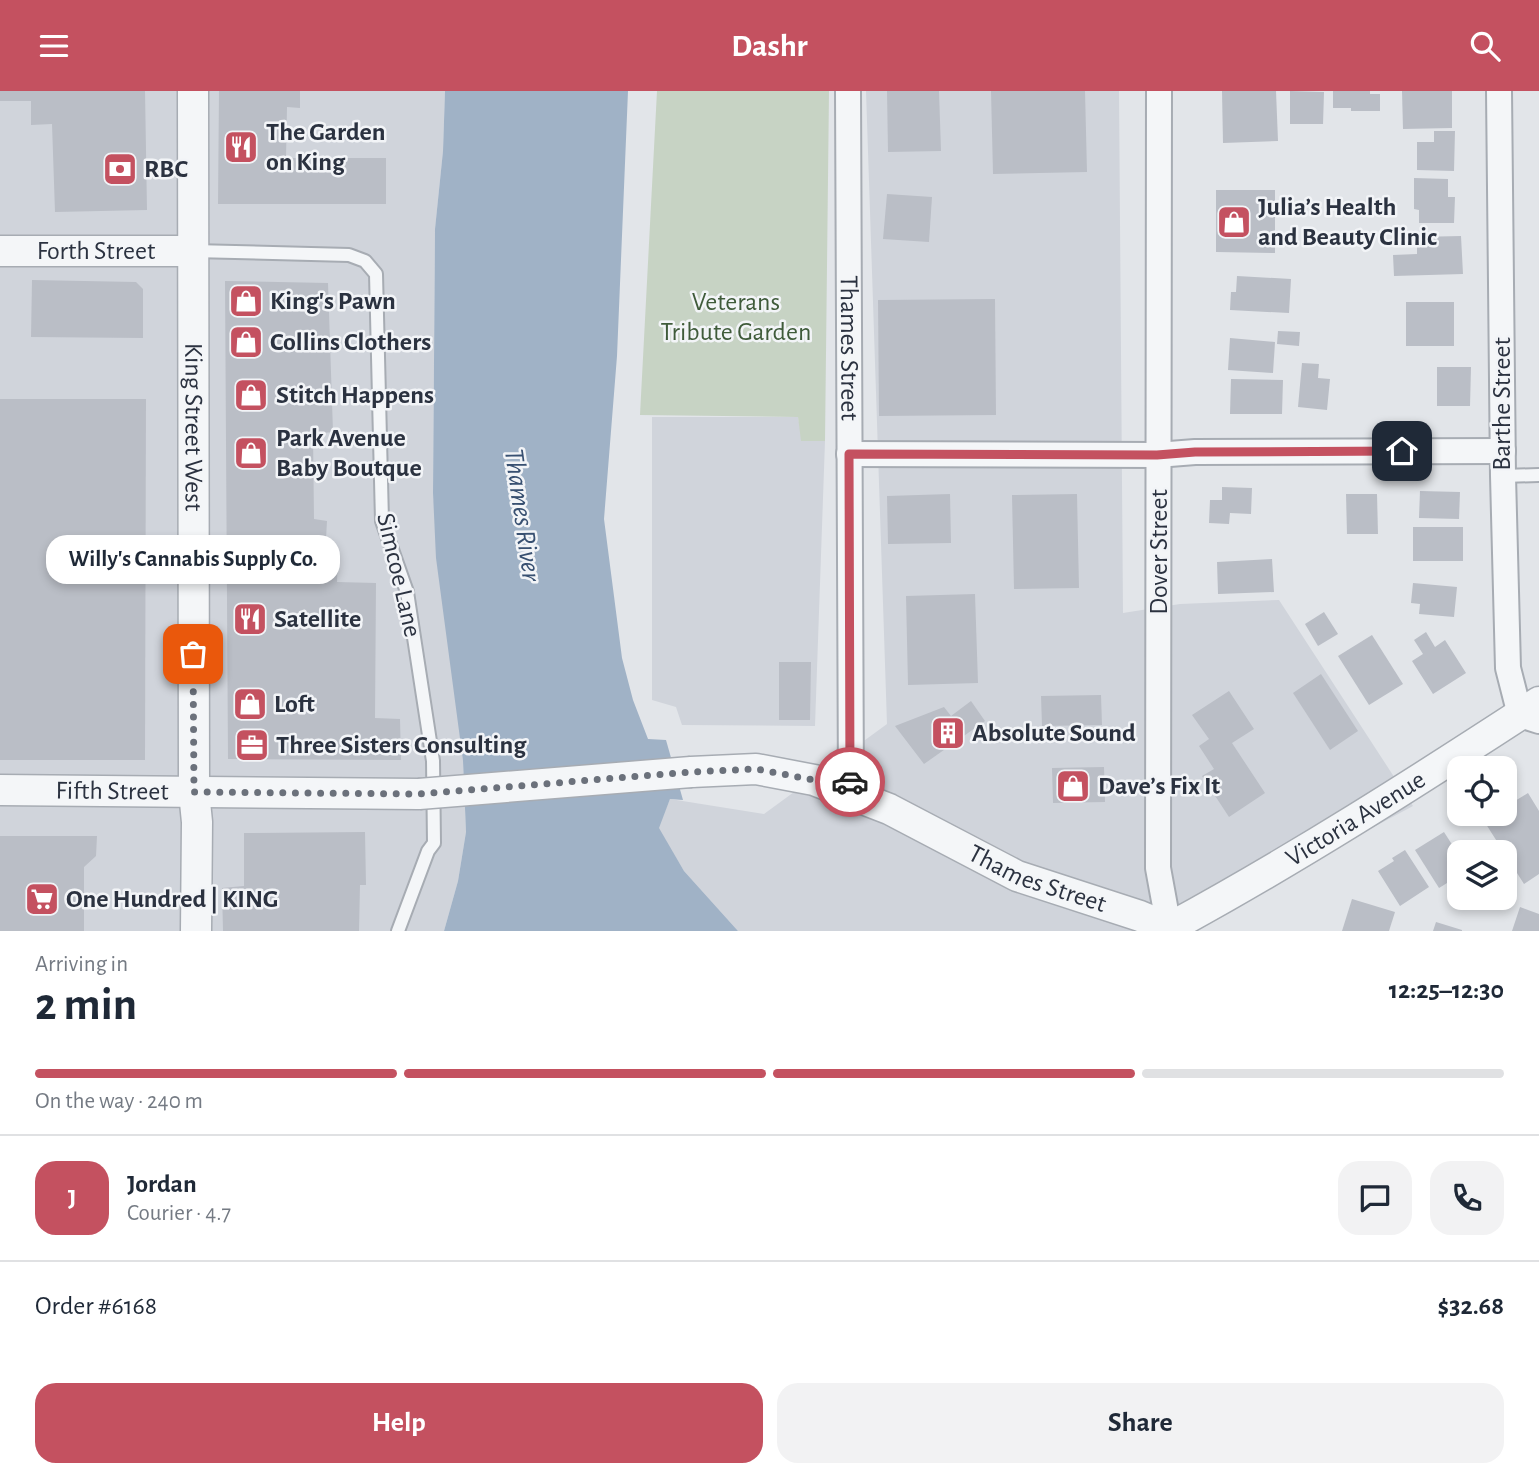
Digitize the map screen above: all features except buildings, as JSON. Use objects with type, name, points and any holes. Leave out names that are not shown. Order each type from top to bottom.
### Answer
[{"type":"street","name":"King Street West","points":[[193,91],[196,931]]},
{"type":"street","name":"Thames Street","points":[[848,91],[850,793],[889,809],[1017,876],[1140,916],[1174,930]]},
{"type":"street","name":"Dover Street","points":[[1159,91],[1158,868],[1174,930]]},
{"type":"street","name":"Barthe Street","points":[[1499,91],[1508,668],[1532,713]]},
{"type":"street","name":"Forth Street","points":[[0,251],[193,251]]},
{"type":"street","points":[[849,454],[1157,455],[1195,452],[1503,450]]},
{"type":"street","name":"Victoria Avenue","points":[[1174,930],[1532,713]]},
{"type":"street","name":"Fifth Street","points":[[0,790],[419,794],[756,769],[814,780],[850,793]]},
{"type":"lane","name":"Simcoe Lane","points":[[193,251],[349,255],[365,261],[376,274],[382,521],[407,592],[433,761],[434,843],[428,851],[398,931]]},
{"type":"lane","points":[[1503,476],[1539,475]]},
{"type":"shaded area","points":[[0,91],[445,91],[443,151],[435,229],[433,493],[463,761],[466,832],[458,881],[444,931],[0,931]]},
{"type":"shaded area","points":[[866,91],[1119,91],[1123,613],[1180,604],[1279,600],[1413,806],[1187,927],[1186,931],[738,931],[684,871],[658,828],[670,799],[764,814],[887,724]]},
{"type":"shaded area","points":[[652,417],[798,417],[802,440],[825,441],[815,726],[682,725],[676,707],[652,700]]},
{"type":"green space","name":"Veterans Tribute Garden","points":[[657,91],[829,91],[825,441],[801,441],[798,417],[640,415]]},
{"type":"water","name":"Thames River","points":[[445,91],[628,91],[617,356],[604,519],[622,658],[633,700],[648,739],[666,740],[683,800],[670,799],[659,828],[684,871],[738,931],[444,931],[458,881],[466,832],[463,761],[436,558],[433,493],[435,229],[443,151]]},
{"type":"way so far","points":[[193,654],[194,792],[419,794],[756,769],[814,780],[850,793],[850,782]]},
{"type":"place","name":"The Garden on King","points":[[241,147]]},
{"type":"place","name":"RBC","points":[[120,169]]},
{"type":"place","name":"Julia’s Health and Beauty Clinic","points":[[1234,222]]},
{"type":"place","name":"King's Pawn","points":[[246,301]]},
{"type":"place","name":"Collins Clothers","points":[[246,342]]},
{"type":"place","name":"Stitch Happens","points":[[251,395]]},
{"type":"place","name":"Park Avenue Baby Boutque","points":[[251,453]]},
{"type":"place","name":"Satellite","points":[[250,619]]},
{"type":"place","name":"Willy's Cannabis Supply Co.","points":[[193,654]]},
{"type":"place","name":"Loft","points":[[250,704]]},
{"type":"place","name":"Absolute Sound","points":[[948,733]]},
{"type":"place","name":"Three Sisters Consulting","points":[[252,745]]},
{"type":"place","name":"Dave’s Fix It","points":[[1073,786]]},
{"type":"place","name":"One Hundred | KING","points":[[42,899]]},
{"type":"route","points":[[850,782],[849,454],[1157,455],[1195,452],[1402,451]]}]
